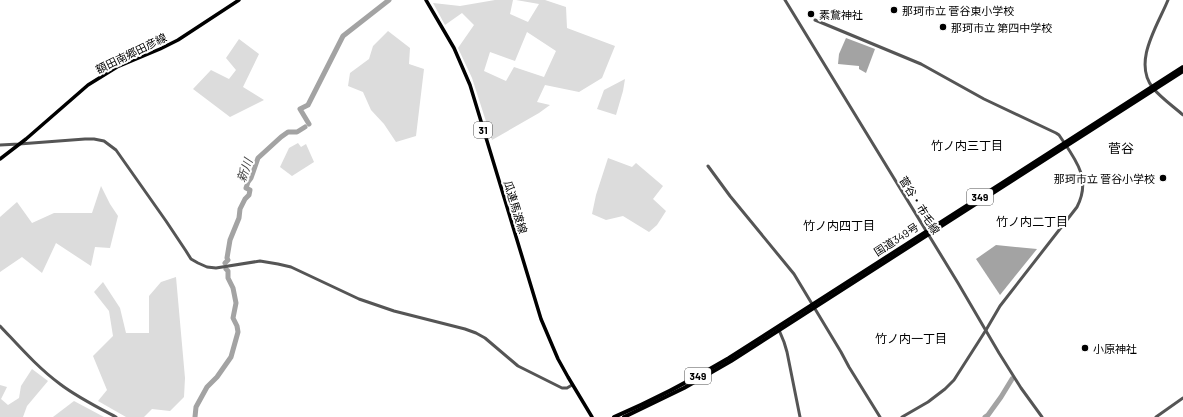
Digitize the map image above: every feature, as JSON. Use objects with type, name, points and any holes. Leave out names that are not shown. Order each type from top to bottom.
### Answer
[{"type":"highway","name":"国道349号","points":[[624,417],[704,377],[1065,145],[1183,67]]},
{"type":"highway","name":"国道349号","points":[[1153,88],[1183,71]]},
{"type":"highway","name":"国道349号","points":[[614,417],[682,385],[778,329]]},
{"type":"main road","name":"額田南郷田彦線","points":[[0,159],[20,144],[88,85],[117,67],[178,40],[239,0]]},
{"type":"main road","name":"瓜連馬渡線","points":[[426,0],[454,48],[470,85],[539,312],[558,359],[592,417]]},
{"type":"street","name":"菅谷・市毛線","points":[[785,0],[1021,388],[1042,417]]},
{"type":"street","points":[[1168,0],[1150,39],[1146,52],[1146,75],[1153,88],[1183,115]]},
{"type":"street","points":[[815,20],[921,64],[984,99],[1056,133],[1077,164],[1082,176],[1083,190],[1077,207],[1000,306],[954,380],[928,402],[902,417]]},
{"type":"street","points":[[0,144],[85,139],[94,139],[104,142],[116,150],[186,252],[198,263],[207,267],[216,268],[260,261],[291,267],[359,299],[394,311],[476,333],[485,338],[518,366],[562,388],[567,388],[572,385]]},
{"type":"street","points":[[708,166],[730,196],[794,274],[880,417]]},
{"type":"street","points":[[0,326],[43,370],[60,385],[87,402],[116,417]]},
{"type":"street","points":[[778,329],[787,352],[800,417]]},
{"type":"street","points":[[1156,417],[1183,398]]},
{"type":"shaded area","points":[[495,0],[513,0],[510,14],[528,22],[539,4],[516,0],[545,0],[566,7],[567,28],[615,46],[602,78],[579,92],[545,85],[537,102],[550,105],[492,140],[472,78],[458,48],[474,25],[462,13],[445,25],[433,3],[460,6]],"holes":[[[527,32],[556,51],[544,77],[514,67],[506,81],[484,71],[490,52],[515,61]]]},
{"type":"shaded area","points":[[388,31],[410,48],[409,64],[424,69],[416,136],[396,142],[384,124],[371,110],[363,92],[348,86],[350,73],[369,59],[373,46]]},
{"type":"shaded area","points":[[846,38],[875,49],[866,73],[859,69],[859,66],[838,64],[839,54]]},
{"type":"shaded area","points":[[239,39],[259,54],[243,87],[264,100],[230,117],[193,89],[211,70],[229,79],[236,70],[226,58]]},
{"type":"shaded area","points":[[625,79],[616,115],[597,109],[604,90]]},
{"type":"shaded area","points":[[298,143],[301,147],[306,144],[314,162],[292,176],[280,167],[289,148]]},
{"type":"shaded area","points":[[608,158],[632,167],[636,163],[663,186],[653,199],[666,211],[657,225],[649,232],[623,216],[606,220],[592,214],[596,195]]},
{"type":"shaded area","points":[[101,186],[118,216],[110,248],[95,247],[91,266],[56,243],[42,273],[22,257],[0,272],[0,217],[17,202],[32,223],[54,213],[92,213]]},
{"type":"shaded area","points":[[996,245],[1037,249],[1000,295],[976,259]]},
{"type":"shaded area","points":[[176,277],[185,378],[184,397],[170,411],[152,409],[144,417],[126,417],[98,401],[107,390],[93,356],[113,336],[109,311],[94,292],[103,282],[120,308],[126,333],[149,333],[149,296],[161,282]]},
{"type":"shaded area","points":[[32,369],[48,381],[27,406],[23,417],[0,417],[0,385],[7,387],[1,399],[8,405],[19,398],[21,386]]},
{"type":"shaded area","points":[[74,401],[104,417],[53,417]]},
{"type":"waterway","name":"新川","points":[[309,124],[300,109],[308,105],[343,36],[389,0]]},
{"type":"waterway","name":"新川","points":[[225,263],[228,260],[230,240],[239,218],[240,209],[245,199],[249,195],[250,190],[246,188],[258,158],[288,132],[297,132],[305,127]]},
{"type":"waterway","name":"新川","points":[[195,417],[196,407],[207,387],[217,377],[231,357],[238,332],[233,318],[236,303],[233,288],[228,278],[228,271],[226,269]]},
{"type":"waterway","points":[[985,417],[1001,397],[1012,379]]},
{"type":"place","name":"那珂市立 菅谷東小学校","points":[[894,10]]},
{"type":"place","name":"素鵞神社","points":[[811,14]]},
{"type":"place","name":"那珂市立 第四中学校","points":[[943,27]]},
{"type":"place","name":"那珂市立 菅谷小学校","points":[[1163,178]]},
{"type":"place","name":"小原神社","points":[[1085,348]]},
{"type":"district","name":"竹ノ内三丁目","points":[[967,145]]},
{"type":"district","name":"菅谷","points":[[1121,148]]},
{"type":"district","name":"竹ノ内二丁目","points":[[1032,221]]},
{"type":"district","name":"竹ノ内四丁目","points":[[839,225]]},
{"type":"district","name":"竹ノ内一丁目","points":[[911,338]]}]
